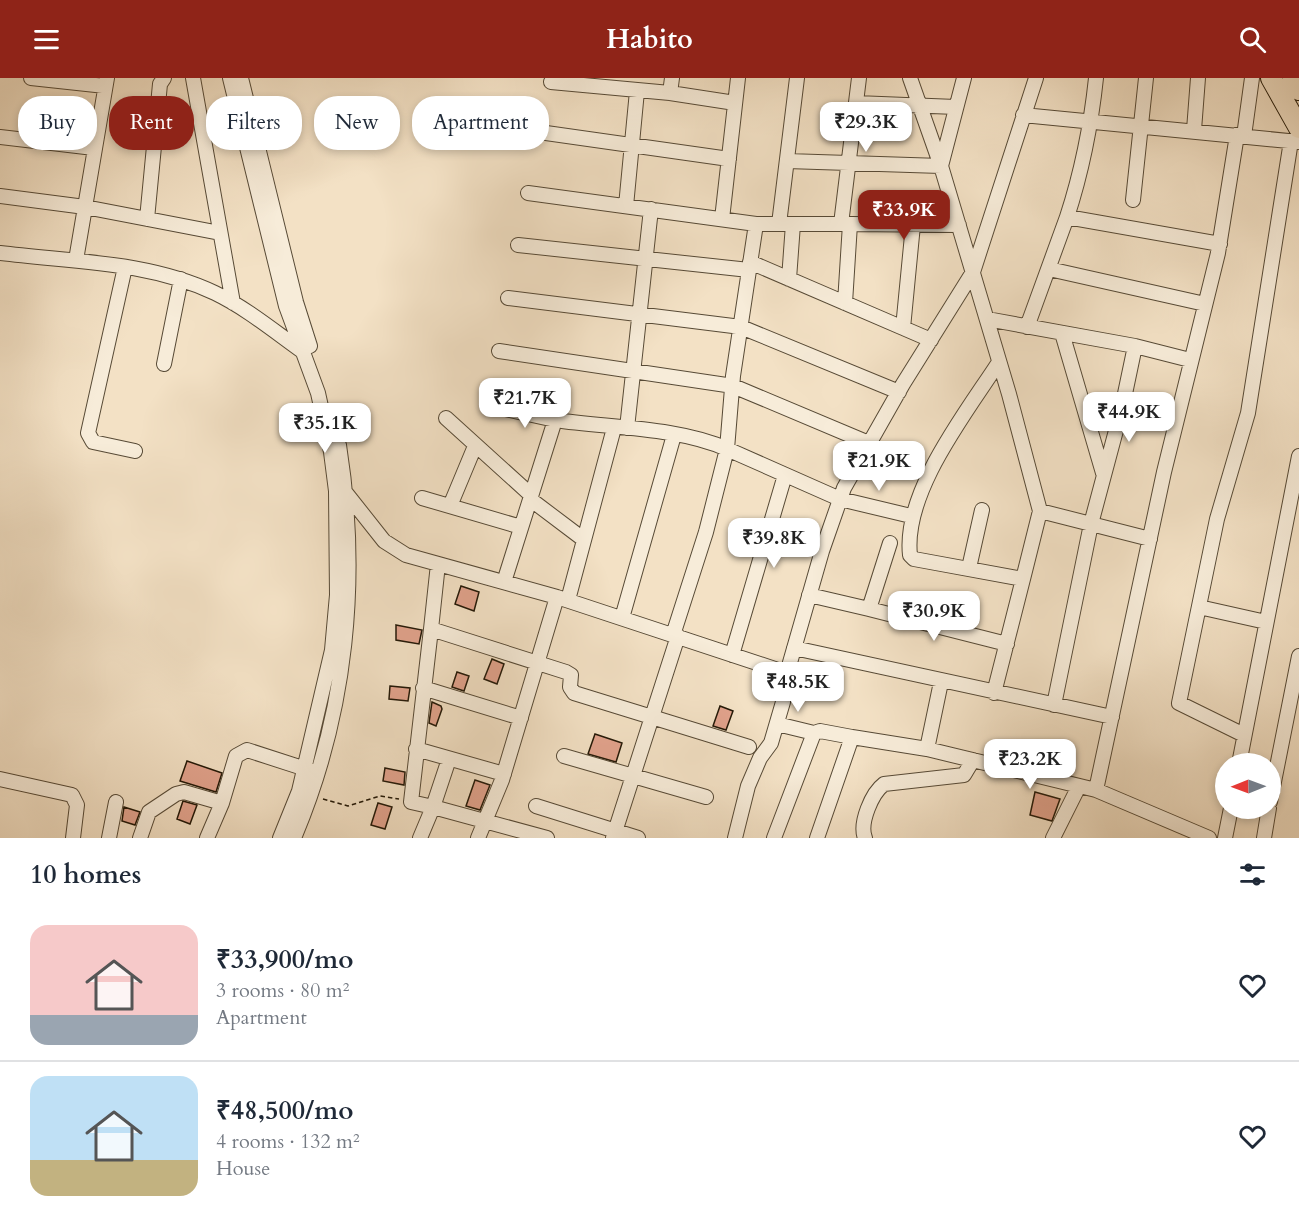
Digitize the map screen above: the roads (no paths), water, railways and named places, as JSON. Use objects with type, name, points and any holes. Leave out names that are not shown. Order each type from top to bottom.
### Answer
[{"type":"highway","points":[[1271,78],[1296,137]]},
{"type":"highway","points":[[1293,78],[1299,90]]},
{"type":"street","points":[[31,78],[106,82],[97,132]]},
{"type":"street","points":[[147,219],[160,84],[164,78]]},
{"type":"street","points":[[193,78],[233,303]]},
{"type":"street","points":[[230,78],[286,306],[307,350]]},
{"type":"street","points":[[241,78],[307,350],[339,446],[341,492],[350,575],[343,668],[311,771],[299,791],[280,838]]},
{"type":"street","points":[[670,93],[672,78]]},
{"type":"street","points":[[722,219],[738,78]]},
{"type":"street","points":[[789,279],[786,224],[787,161],[797,78]]},
{"type":"street","points":[[844,303],[845,224],[849,162],[859,78]]},
{"type":"street","points":[[910,78],[959,225],[1040,511],[994,693]]},
{"type":"street","points":[[941,166],[964,78]]},
{"type":"street","points":[[735,838],[748,786],[760,758],[771,743],[777,724],[794,648],[840,499],[899,392],[973,272],[1036,78]]},
{"type":"street","points":[[1027,327],[1079,180],[1092,121],[1096,78]]},
{"type":"street","points":[[1133,200],[1146,78]]},
{"type":"street","points":[[1194,130],[1197,78]]},
{"type":"street","points":[[1096,790],[1190,360],[1220,244],[1252,78]]},
{"type":"street","points":[[551,82],[579,81],[637,91],[670,93],[735,103]]},
{"type":"street","points":[[626,206],[637,91]]},
{"type":"street","points":[[856,103],[956,107]]},
{"type":"street","points":[[1023,115],[1240,135],[1296,137],[1248,413],[1217,519],[1179,703],[1244,735]]},
{"type":"street","points":[[549,133],[729,159]]},
{"type":"street","points":[[0,137],[18,139]]},
{"type":"street","points":[[76,260],[94,150]]},
{"type":"street","points":[[787,161],[941,166]]},
{"type":"street","points":[[528,193],[756,224],[959,225]]},
{"type":"street","points":[[0,196],[85,207],[220,233]]},
{"type":"street","points":[[478,838],[504,774],[538,661],[563,598],[620,428],[631,371],[651,209]]},
{"type":"street","points":[[1067,217],[1220,244]]},
{"type":"street","points":[[615,835],[706,532],[727,449],[733,386],[756,224]]},
{"type":"street","points":[[903,328],[913,225]]},
{"type":"street","points":[[518,245],[646,259],[749,266],[789,279],[931,340]]},
{"type":"street","points":[[0,253],[125,267],[181,279],[233,303],[307,350]]},
{"type":"street","points":[[125,267],[88,437],[93,442],[135,451]]},
{"type":"street","points":[[1049,269],[1205,304]]},
{"type":"street","points":[[164,364],[181,279]]},
{"type":"street","points":[[508,298],[741,327],[899,392]]},
{"type":"street","points":[[987,319],[1135,346],[1190,360]]},
{"type":"street","points":[[1062,333],[1104,475]]},
{"type":"street","points":[[1054,705],[1091,524],[1135,346]]},
{"type":"street","points":[[499,351],[733,386],[871,444]]},
{"type":"street","points":[[999,362],[917,496],[911,516],[909,548],[910,555],[914,559],[1023,579]]},
{"type":"street","points":[[501,408],[555,420],[674,435],[713,443],[840,499],[911,516]]},
{"type":"street","points":[[446,418],[530,497],[583,539]]},
{"type":"street","points":[[504,582],[555,420]]},
{"type":"street","points":[[622,618],[674,435]]},
{"type":"street","points":[[450,506],[476,446]]},
{"type":"street","points":[[1241,753],[1299,456]]},
{"type":"street","points":[[732,655],[785,475]]},
{"type":"street","points":[[341,492],[384,541],[406,555],[563,598],[787,673]]},
{"type":"street","points":[[422,498],[521,526]]},
{"type":"street","points":[[969,568],[982,510]]},
{"type":"street","points":[[1040,511],[1150,539]]},
{"type":"street","points":[[869,609],[890,543]]},
{"type":"street","points":[[438,564],[411,802],[540,837]]},
{"type":"street","points":[[809,595],[1007,644]]},
{"type":"street","points":[[1199,607],[1266,622]]},
{"type":"street","points":[[431,629],[538,661],[570,675],[570,687],[574,693],[749,747]]},
{"type":"street","points":[[794,648],[941,682],[1112,717]]},
{"type":"street","points":[[1280,753],[1299,656]]},
{"type":"street","points":[[927,749],[941,682]]},
{"type":"street","points":[[423,688],[521,718]]},
{"type":"street","points":[[777,724],[814,732],[820,731],[927,749],[1096,790],[1209,838]]},
{"type":"street","points":[[774,838],[814,732]]},
{"type":"street","points":[[817,838],[852,737]]},
{"type":"street","points":[[416,749],[504,774]]},
{"type":"street","points":[[207,838],[222,803],[236,756],[241,751],[247,750],[311,771]]},
{"type":"street","points":[[564,756],[706,797]]},
{"type":"street","points":[[420,838],[449,759]]},
{"type":"street","points":[[865,838],[863,828],[879,788],[890,782],[964,775],[973,760]]},
{"type":"street","points":[[294,838],[312,795],[311,771]]},
{"type":"street","points":[[0,778],[72,795],[76,805],[73,838]]},
{"type":"street","points":[[1053,838],[1079,786]]},
{"type":"street","points":[[140,838],[149,812],[176,794],[184,792],[222,803]]},
{"type":"street","points":[[109,838],[116,802]]},
{"type":"street","points":[[536,806],[615,835],[638,838]]},
{"type":"street","points":[[1225,838],[1229,819]]},
{"type":"street","points":[[1263,838],[1267,819]]}]
